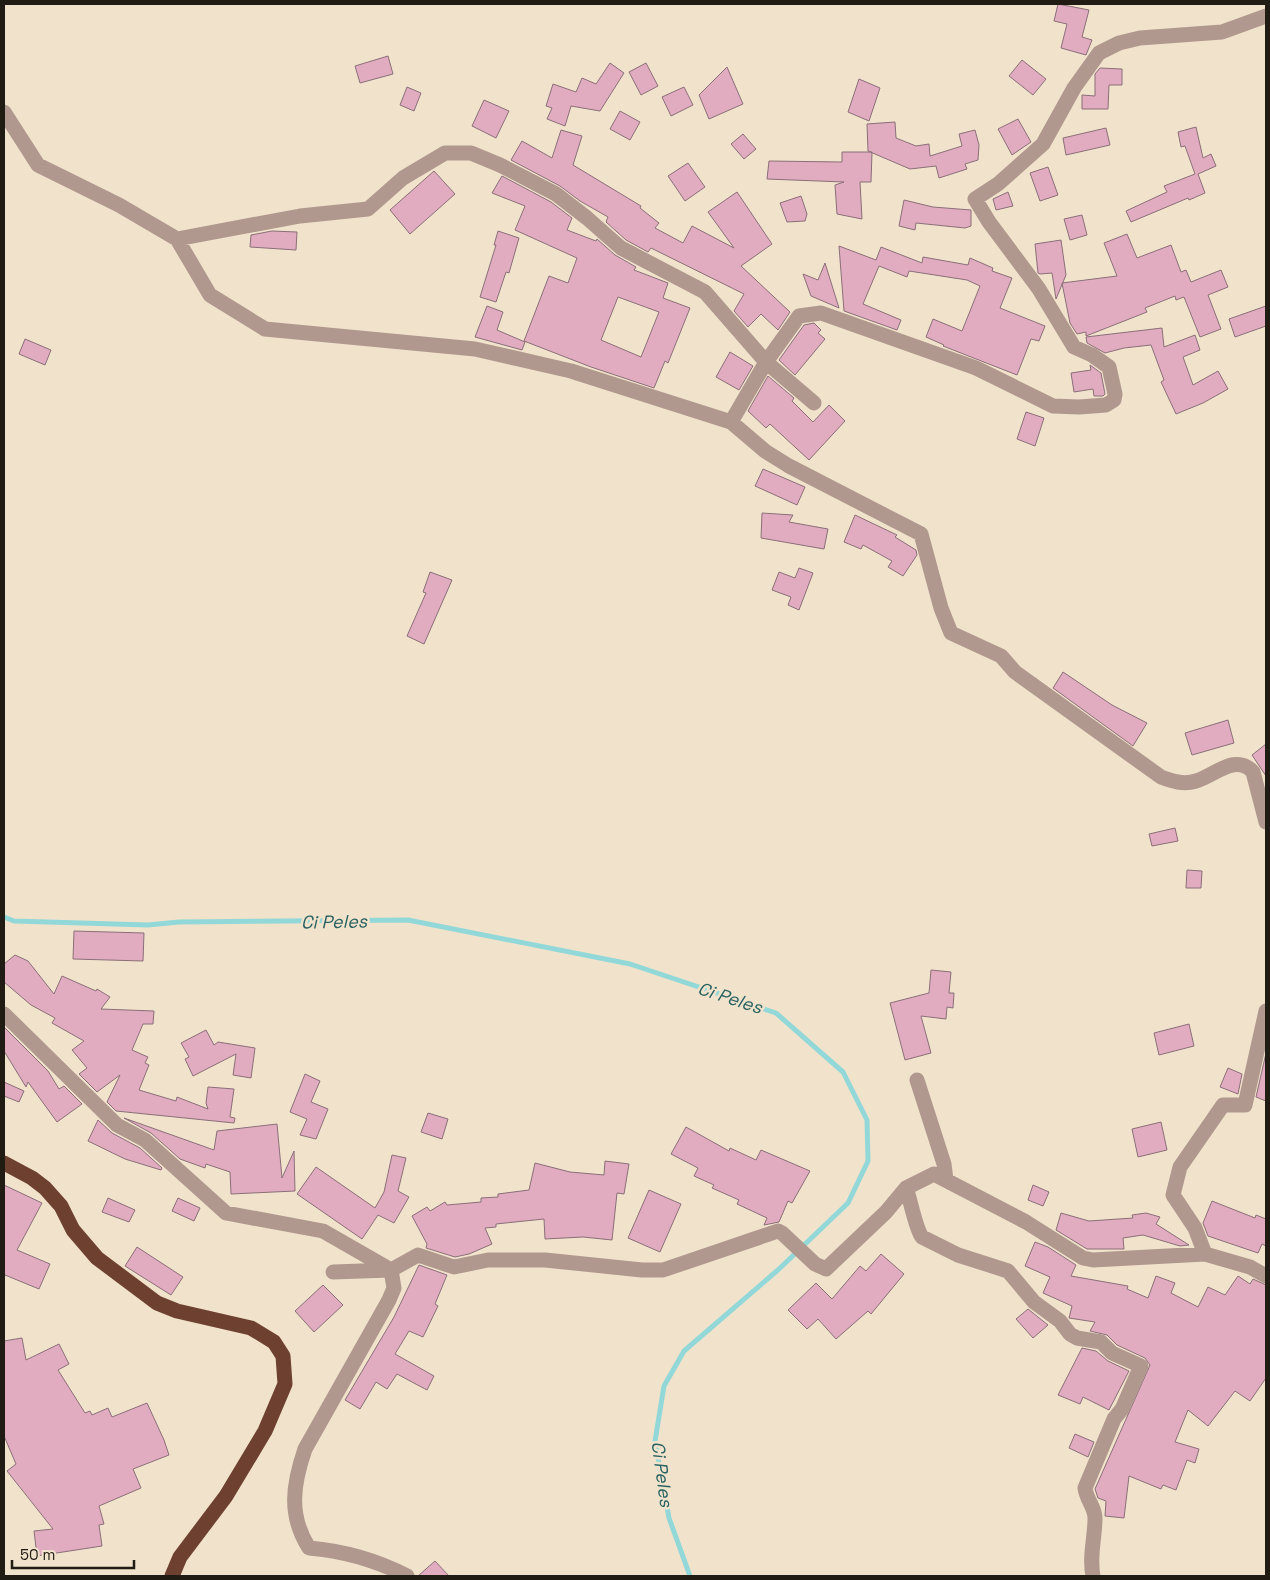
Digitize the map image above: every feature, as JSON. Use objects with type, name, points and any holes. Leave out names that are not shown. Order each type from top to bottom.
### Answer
[{"type":"highway","points":[[4,1163],[32,1178],[45,1188],[61,1206],[73,1230],[97,1258],[157,1303],[177,1312],[251,1328],[274,1342],[283,1356],[285,1384],[265,1431],[226,1496],[180,1558],[172,1576]]},
{"type":"street","points":[[731,422],[766,362],[799,316],[822,313],[976,368],[1053,406],[1106,405],[1114,400],[1116,394],[1109,367],[1074,347],[1039,289],[975,200],[998,184],[1044,144],[1074,88],[1099,53],[1118,43],[1140,38],[1222,32],[1266,16]]},
{"type":"street","points":[[4,112],[38,165],[119,205],[177,239],[210,295],[265,329],[475,349],[571,371],[731,422],[765,451],[789,466],[921,534],[941,608],[951,632],[1001,656],[1015,672],[1160,777],[1184,783],[1196,781],[1235,764],[1242,763],[1253,772],[1266,822]]},
{"type":"street","points":[[177,239],[300,216],[368,209],[403,178],[445,153],[471,152],[556,194],[621,248],[705,292],[766,362],[814,403]]},
{"type":"street","points":[[1205,1254],[1195,1228],[1173,1195],[1180,1167],[1223,1106],[1245,1105],[1266,1011]]},
{"type":"street","points":[[4,1014],[117,1125],[145,1140],[226,1213],[323,1231],[392,1270]]},
{"type":"street","points":[[917,1080],[944,1164],[946,1180]]},
{"type":"street","points":[[333,1272],[392,1270],[418,1255],[454,1266],[488,1260],[545,1260],[642,1270],[663,1270],[774,1232],[782,1232],[815,1264],[822,1268],[828,1268],[886,1212],[906,1188],[930,1174],[934,1174],[1026,1222],[1083,1258],[1093,1260],[1205,1254],[1250,1267],[1266,1276]]},
{"type":"street","points":[[906,1188],[913,1207],[918,1232],[922,1237],[958,1254],[1008,1271],[1034,1302],[1060,1321],[1070,1334],[1077,1338],[1101,1342],[1112,1353],[1141,1366],[1122,1409],[1114,1419],[1085,1488],[1086,1496],[1095,1516],[1091,1565],[1093,1576]]},
{"type":"street","points":[[392,1270],[394,1288],[389,1300],[305,1450],[297,1473],[294,1513],[300,1533],[309,1548],[341,1551],[364,1557],[408,1576]]},
{"type":"building","points":[[1058,4],[1089,10],[1082,37],[1092,40],[1086,55],[1061,48],[1067,24],[1054,21]]},
{"type":"building","points":[[388,56],[393,74],[360,83],[355,66]]},
{"type":"building","points":[[1022,60],[1046,79],[1033,95],[1009,76]]},
{"type":"building","points":[[610,63],[624,73],[600,111],[571,106],[565,126],[547,119],[552,108],[546,106],[553,84],[576,92],[582,78],[596,84]]},
{"type":"building","points":[[646,63],[658,86],[641,95],[629,72]]},
{"type":"building","points":[[727,67],[743,104],[709,119],[699,95]]},
{"type":"building","points":[[1100,68],[1122,69],[1122,85],[1109,85],[1108,109],[1082,109],[1082,95],[1095,96],[1095,74]]},
{"type":"building","points":[[859,79],[880,88],[869,121],[848,112]]},
{"type":"building","points":[[407,87],[421,93],[414,111],[400,105]]},
{"type":"building","points":[[684,87],[693,105],[671,116],[662,97]]},
{"type":"building","points":[[484,100],[509,111],[496,138],[472,126]]},
{"type":"building","points":[[620,111],[640,122],[630,140],[610,129]]},
{"type":"building","points":[[1018,119],[1031,142],[1012,155],[998,129]]},
{"type":"building","points":[[895,122],[896,138],[916,146],[929,144],[930,156],[962,146],[959,134],[975,130],[979,145],[978,160],[965,164],[967,169],[939,178],[936,166],[910,169],[868,151],[867,124]]},
{"type":"building","points":[[1196,127],[1203,158],[1211,154],[1216,166],[1198,174],[1205,193],[1189,200],[1188,198],[1131,222],[1126,211],[1167,192],[1164,186],[1195,174],[1185,146],[1181,147],[1178,132]]},
{"type":"building","points":[[1106,128],[1110,145],[1066,155],[1063,138]]},
{"type":"building","points":[[561,130],[582,136],[573,165],[641,206],[640,208],[659,223],[655,228],[683,243],[692,226],[734,248],[708,212],[737,192],[772,244],[741,266],[790,312],[778,330],[761,314],[748,327],[734,311],[744,294],[651,248],[648,252],[626,240],[606,222],[608,217],[580,201],[560,186],[511,160],[522,141],[552,158]]},
{"type":"building","points":[[743,134],[756,149],[744,159],[731,144]]},
{"type":"building","points":[[842,152],[872,152],[871,182],[860,182],[862,219],[837,214],[835,185],[844,182],[767,179],[769,161],[842,162]]},
{"type":"building","points":[[688,163],[705,187],[685,201],[668,176]]},
{"type":"building","points":[[1048,167],[1058,195],[1040,201],[1030,173]]},
{"type":"building","points":[[434,171],[455,194],[410,234],[390,210]]},
{"type":"building","points":[[502,176],[551,202],[572,218],[567,230],[596,241],[597,239],[615,255],[636,267],[634,270],[668,283],[663,298],[690,308],[668,363],[665,361],[654,388],[591,367],[524,341],[549,276],[568,283],[577,258],[515,230],[525,206],[492,193]],"holes":[[[618,297],[659,312],[641,357],[601,340]]]},
{"type":"building","points":[[1008,192],[1013,206],[996,210],[993,199]]},
{"type":"building","points":[[801,196],[807,214],[805,221],[787,222],[780,203]]},
{"type":"building","points":[[904,200],[933,207],[971,210],[971,226],[965,228],[916,223],[915,230],[899,226]]},
{"type":"building","points":[[1082,215],[1087,235],[1070,240],[1064,219]]},
{"type":"building","points":[[272,231],[297,232],[296,250],[250,247],[251,235]]},
{"type":"building","points":[[498,231],[519,238],[509,273],[506,272],[496,302],[480,297],[496,245],[494,245]]},
{"type":"building","points":[[1127,234],[1137,258],[1171,245],[1181,272],[1186,270],[1191,282],[1221,270],[1228,287],[1208,295],[1221,329],[1200,337],[1184,297],[1176,300],[1175,296],[1145,308],[1147,312],[1086,336],[1086,332],[1077,334],[1070,323],[1062,283],[1117,276],[1104,243]]},
{"type":"building","points":[[1061,240],[1066,275],[1056,299],[1052,273],[1038,273],[1035,244]]},
{"type":"building","points":[[839,246],[876,260],[881,247],[922,263],[923,257],[968,265],[970,258],[993,268],[992,271],[1012,278],[1000,308],[1045,326],[1039,341],[1031,339],[1017,375],[943,346],[926,337],[933,319],[962,331],[980,286],[967,280],[909,271],[907,277],[879,266],[863,304],[901,320],[897,330],[844,311]]},
{"type":"building","points":[[825,263],[839,308],[811,296],[803,274],[818,280]]},
{"type":"building","points":[[487,306],[503,312],[497,330],[525,342],[522,350],[475,337]]},
{"type":"building","points":[[1266,306],[1266,326],[1235,337],[1229,319]]},
{"type":"building","points":[[814,323],[821,330],[818,333],[825,339],[795,375],[779,360],[804,325]]},
{"type":"building","points":[[1162,328],[1164,347],[1195,335],[1200,350],[1183,357],[1193,385],[1218,371],[1228,389],[1203,403],[1176,414],[1161,382],[1164,380],[1151,345],[1124,348],[1105,353],[1087,343],[1086,337]]},
{"type":"building","points":[[25,339],[51,350],[45,365],[19,354]]},
{"type":"building","points":[[730,352],[753,366],[739,390],[716,377]]},
{"type":"building","points":[[1090,365],[1101,373],[1105,394],[1103,396],[1094,396],[1093,389],[1074,392],[1071,373],[1091,370]]},
{"type":"building","points":[[768,376],[794,398],[792,401],[813,422],[829,405],[845,421],[809,460],[770,424],[766,428],[748,411]]},
{"type":"building","points":[[1026,412],[1044,418],[1035,446],[1017,439]]},
{"type":"building","points":[[763,469],[805,487],[797,505],[755,486]]},
{"type":"building","points":[[762,513],[793,515],[789,522],[828,529],[824,549],[761,538]]},
{"type":"building","points":[[855,515],[897,535],[895,537],[916,550],[917,555],[903,576],[888,567],[892,561],[863,545],[861,549],[844,542]]},
{"type":"building","points":[[799,568],[813,573],[799,610],[788,605],[791,597],[772,590],[779,572],[795,578]]},
{"type":"building","points":[[430,572],[452,580],[424,644],[407,636],[426,593],[423,592]]},
{"type":"building","points":[[1063,672],[1112,705],[1147,723],[1133,746],[1053,688]]},
{"type":"building","points":[[1228,720],[1234,743],[1192,755],[1185,733]]},
{"type":"building","points":[[1266,744],[1266,776],[1252,755]]},
{"type":"building","points":[[1175,828],[1178,841],[1152,846],[1149,834]]},
{"type":"building","points":[[1187,870],[1202,871],[1201,888],[1186,888]]},
{"type":"building","points":[[74,931],[144,933],[143,961],[73,959]]},
{"type":"building","points":[[15,955],[28,961],[54,994],[62,976],[96,991],[97,989],[110,997],[101,1009],[154,1011],[153,1024],[143,1024],[132,1050],[148,1057],[145,1063],[149,1065],[139,1090],[176,1101],[177,1097],[208,1109],[206,1103],[208,1087],[234,1089],[230,1117],[235,1118],[234,1123],[116,1111],[107,1102],[120,1075],[97,1092],[79,1074],[87,1068],[72,1050],[84,1041],[52,1023],[55,1018],[31,1005],[4,982],[4,964]]},
{"type":"building","points":[[931,970],[951,972],[949,993],[954,993],[953,1008],[947,1007],[946,1019],[921,1016],[931,1053],[905,1060],[890,1003],[929,993]]},
{"type":"building","points":[[1189,1024],[1194,1046],[1159,1055],[1154,1033]]},
{"type":"building","points":[[4,1027],[48,1071],[59,1089],[64,1086],[82,1104],[57,1122],[28,1082],[26,1087],[4,1051]]},
{"type":"building","points":[[206,1030],[214,1045],[218,1042],[255,1048],[251,1078],[233,1075],[236,1054],[193,1076],[185,1059],[189,1057],[181,1043]]},
{"type":"building","points":[[1266,1053],[1266,1101],[1256,1097]]},
{"type":"building","points":[[1228,1068],[1242,1074],[1238,1094],[1220,1087]]},
{"type":"building","points":[[305,1074],[320,1081],[311,1102],[328,1109],[316,1139],[300,1135],[307,1119],[290,1112]]},
{"type":"building","points":[[4,1082],[24,1091],[19,1102],[4,1096]]},
{"type":"building","points":[[428,1113],[448,1119],[442,1139],[421,1132]]},
{"type":"building","points":[[124,1118],[214,1150],[217,1131],[277,1124],[282,1178],[294,1151],[295,1191],[231,1194],[230,1172],[206,1164],[205,1168],[180,1159],[151,1133]]},
{"type":"building","points":[[98,1120],[112,1133],[140,1148],[162,1168],[161,1170],[125,1159],[88,1141]]},
{"type":"building","points":[[1161,1122],[1167,1150],[1138,1157],[1132,1129]]},
{"type":"building","points":[[686,1127],[729,1151],[730,1148],[756,1160],[761,1150],[810,1171],[792,1203],[788,1201],[779,1222],[764,1225],[767,1218],[737,1204],[739,1200],[712,1188],[714,1185],[694,1176],[698,1168],[671,1154]]},
{"type":"building","points":[[392,1155],[406,1158],[398,1191],[409,1197],[394,1223],[378,1215],[362,1239],[297,1194],[316,1167],[375,1208],[384,1192]]},
{"type":"building","points":[[605,1161],[629,1164],[624,1194],[617,1193],[612,1240],[583,1237],[545,1239],[544,1219],[496,1224],[496,1227],[485,1228],[492,1244],[469,1254],[455,1257],[426,1248],[427,1244],[412,1216],[427,1207],[430,1211],[445,1202],[447,1205],[481,1202],[481,1198],[498,1197],[498,1194],[529,1190],[535,1163],[570,1172],[604,1175]]},
{"type":"building","points":[[4,1185],[42,1203],[17,1250],[50,1264],[39,1289],[5,1275],[4,1279]]},
{"type":"building","points":[[1033,1185],[1049,1192],[1043,1206],[1028,1200]]},
{"type":"building","points":[[649,1190],[681,1204],[660,1252],[628,1238]]},
{"type":"building","points":[[108,1198],[135,1210],[129,1222],[102,1212]]},
{"type":"building","points":[[178,1198],[200,1208],[194,1221],[172,1211]]},
{"type":"building","points":[[1212,1201],[1255,1218],[1256,1215],[1266,1219],[1266,1246],[1262,1244],[1258,1253],[1208,1236],[1203,1223]]},
{"type":"building","points":[[1061,1213],[1089,1221],[1133,1218],[1132,1215],[1146,1213],[1160,1217],[1156,1224],[1189,1245],[1180,1246],[1143,1235],[1123,1238],[1124,1249],[1087,1249],[1056,1230]]},
{"type":"building","points":[[1035,1242],[1048,1247],[1076,1265],[1071,1276],[1128,1286],[1127,1289],[1148,1298],[1156,1276],[1175,1283],[1171,1293],[1198,1307],[1208,1287],[1225,1295],[1238,1276],[1250,1284],[1253,1279],[1266,1285],[1266,1378],[1250,1401],[1235,1391],[1208,1426],[1188,1410],[1175,1442],[1199,1449],[1195,1463],[1187,1460],[1176,1490],[1163,1485],[1161,1489],[1129,1476],[1124,1518],[1105,1516],[1106,1501],[1098,1498],[1095,1489],[1150,1365],[1145,1358],[1117,1345],[1107,1335],[1090,1331],[1095,1322],[1069,1318],[1072,1306],[1043,1293],[1050,1277],[1025,1266]]},
{"type":"building","points":[[137,1247],[183,1277],[171,1295],[125,1266]]},
{"type":"building","points":[[881,1254],[904,1274],[871,1314],[868,1311],[836,1339],[818,1319],[807,1329],[788,1310],[816,1283],[832,1299],[860,1266],[866,1271]]},
{"type":"building","points":[[419,1265],[447,1275],[435,1304],[438,1306],[423,1337],[409,1331],[395,1354],[434,1376],[427,1390],[397,1374],[387,1389],[376,1382],[360,1409],[345,1400],[394,1317]]},
{"type":"building","points":[[323,1285],[343,1305],[314,1332],[295,1311]]},
{"type":"building","points":[[1028,1309],[1048,1325],[1033,1338],[1016,1319]]},
{"type":"building","points":[[22,1338],[26,1360],[59,1344],[69,1364],[58,1370],[85,1413],[90,1411],[92,1415],[108,1408],[112,1417],[147,1403],[164,1440],[169,1455],[133,1469],[141,1488],[99,1506],[104,1524],[99,1525],[102,1546],[37,1556],[34,1531],[53,1529],[7,1471],[16,1464],[4,1436],[4,1341]]},
{"type":"building","points":[[1082,1348],[1096,1351],[1108,1361],[1129,1371],[1109,1410],[1083,1397],[1080,1404],[1058,1395]]},
{"type":"building","points":[[1075,1434],[1094,1442],[1088,1457],[1069,1448]]},
{"type":"building","points":[[435,1561],[449,1576],[418,1576]]},
{"type":"waterway","name":"Ci Peles","points":[[4,917],[14,921],[148,925],[179,922],[408,920],[630,964],[776,1013],[843,1072],[867,1120],[868,1161],[848,1203],[779,1269],[684,1351],[664,1386],[655,1441],[669,1518],[690,1576]]}]
